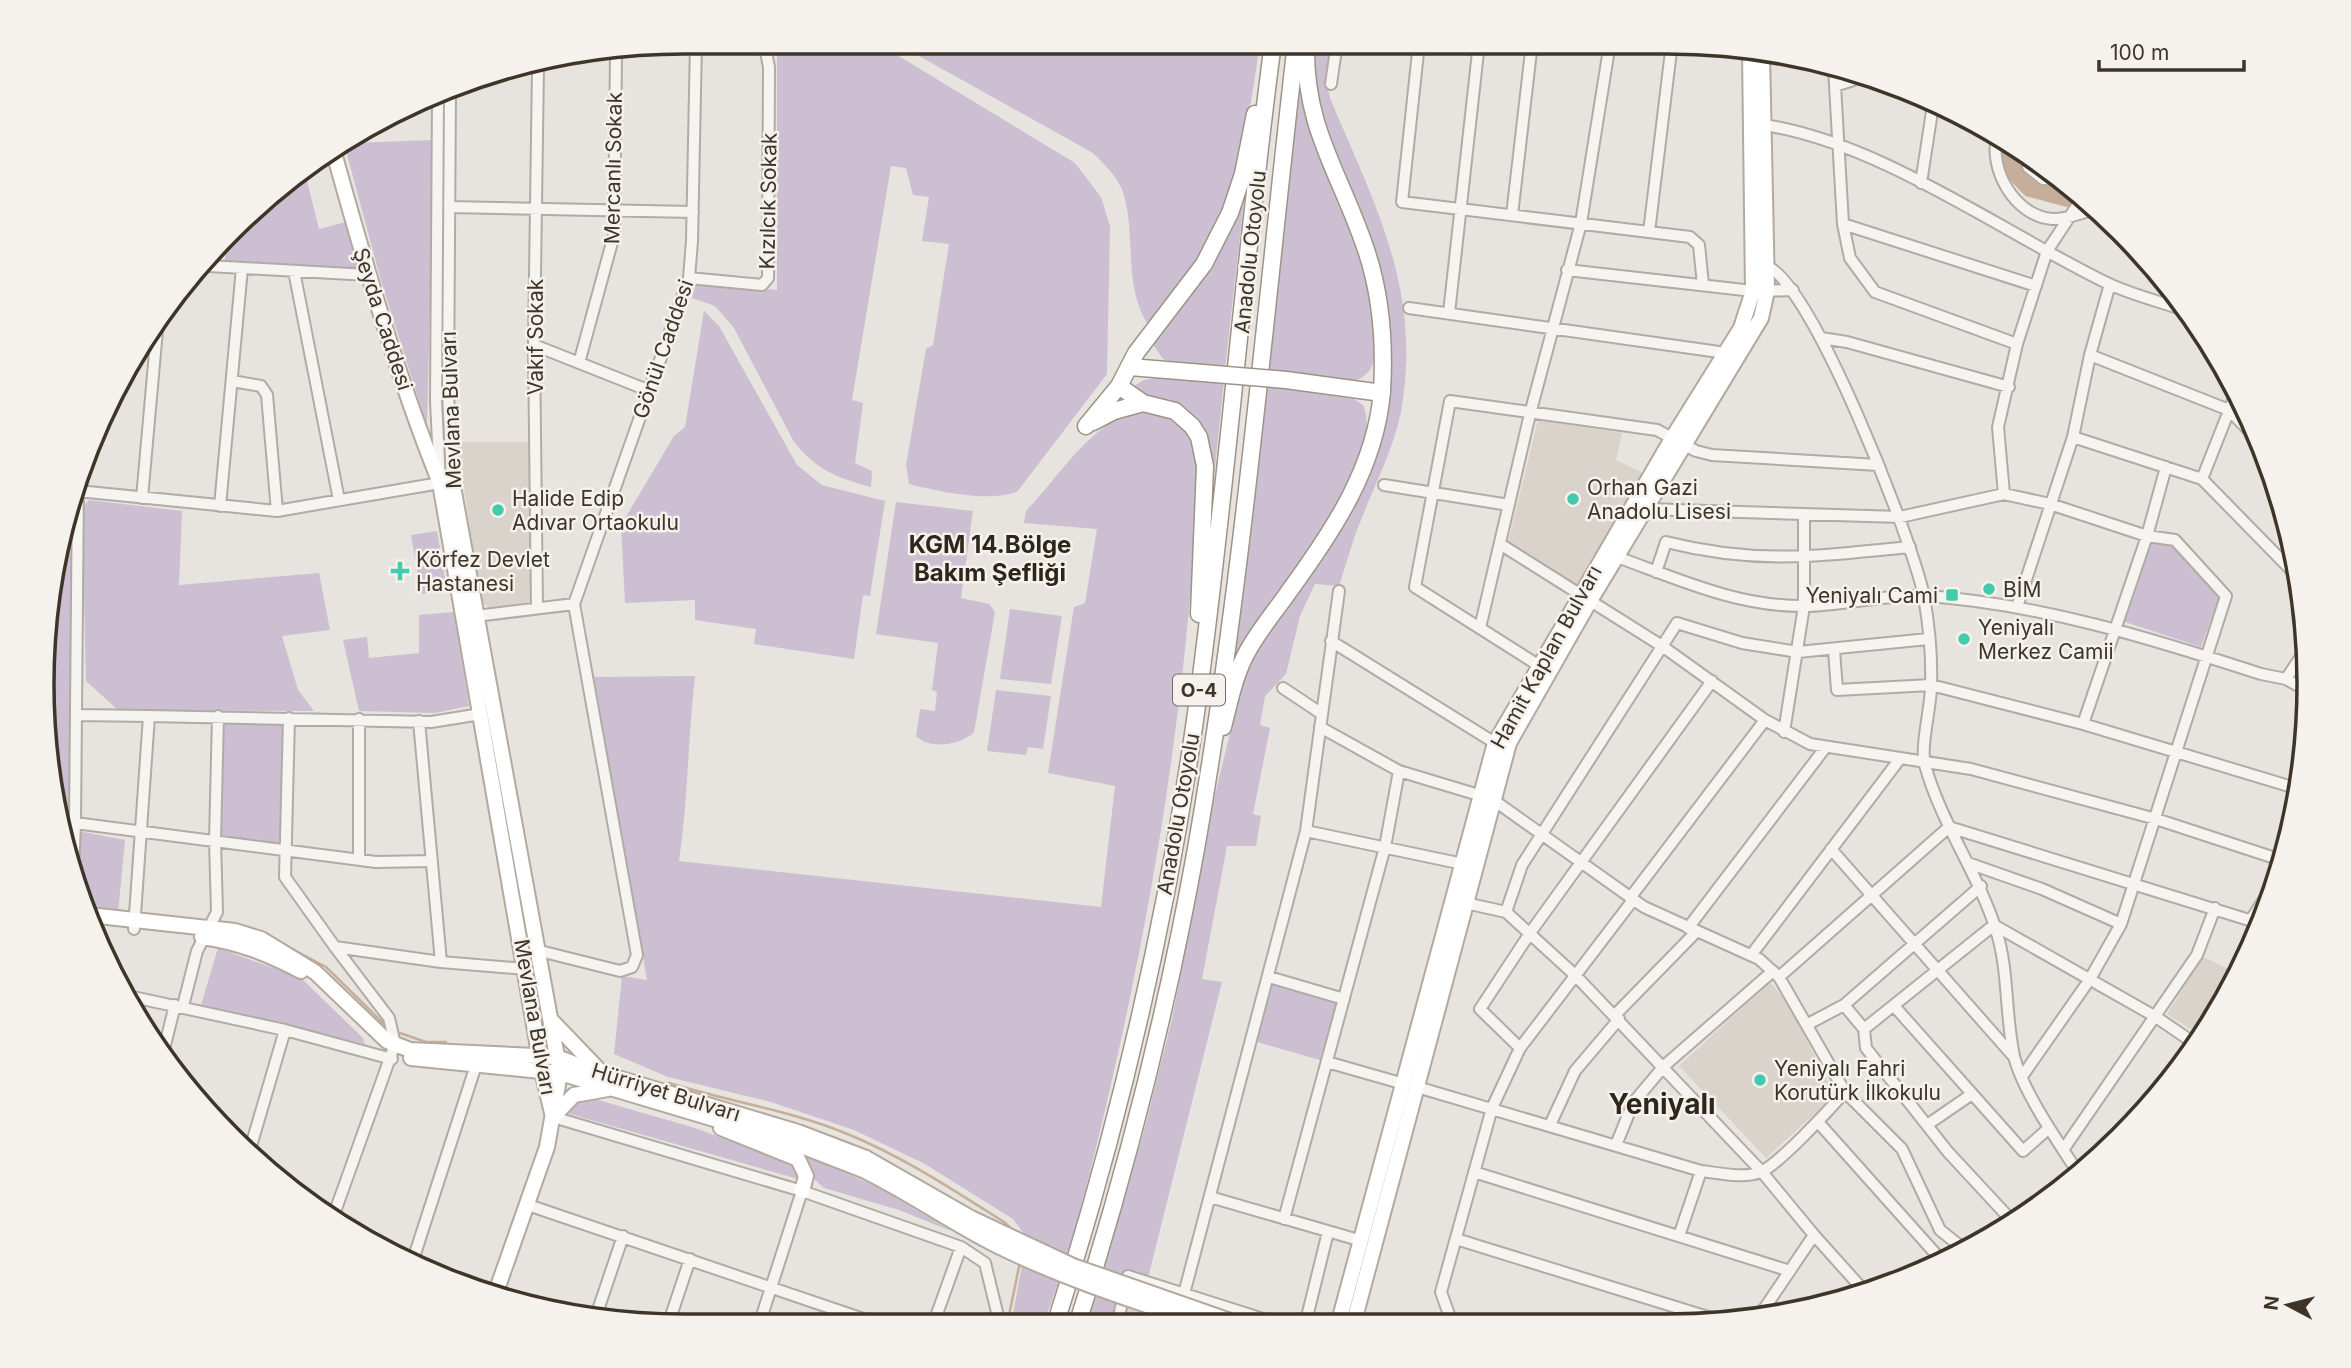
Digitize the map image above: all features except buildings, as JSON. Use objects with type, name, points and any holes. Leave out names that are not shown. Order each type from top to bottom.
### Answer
[{"type":"highway","points":[[1196,715],[1204,488],[1203,449],[1199,437],[1183,418],[1162,406],[1143,403],[1114,411],[1086,426],[1119,387],[1149,337],[1204,264],[1230,213],[1244,174],[1265,54]]},
{"type":"highway","name":"Anadolu Otoyolu","points":[[1058,1314],[1107,1154],[1138,1025],[1174,849],[1196,715],[1272,54]]},
{"type":"highway","name":"Anadolu Otoyolu","points":[[1080,1314],[1127,1160],[1159,1030],[1203,800],[1233,597],[1295,54]]},
{"type":"highway","points":[[1203,800],[1239,669],[1256,637],[1325,542],[1350,500],[1370,447],[1382,393],[1382,330],[1373,276],[1353,214],[1316,129],[1305,71],[1306,54]]},
{"type":"highway","points":[[1149,337],[1151,352],[1168,369]]},
{"type":"highway","points":[[1130,367],[1286,380],[1382,393]]},
{"type":"highway","points":[[1119,387],[1143,403]]},
{"type":"main road","name":"Hamit Kaplan Bulvarı","points":[[1750,60],[1760,265]]},
{"type":"main road","name":"Hamit Kaplan Bulvarı","points":[[1356,1314],[1411,1085],[1486,797],[1495,743],[1538,665],[1616,557],[1678,441],[1756,328],[1760,291],[1764,125],[1762,62]]},
{"type":"main road","name":"Şeyda Caddesi","points":[[336,159],[368,275],[417,425],[446,482]]},
{"type":"main road","name":"Hamit Kaplan Bulvarı","points":[[1459,902],[1463,864],[1486,797],[1517,726],[1586,597],[1678,441],[1760,291]]},
{"type":"main road","name":"Mevlana Bulvarı","points":[[446,482],[476,616],[560,1073],[554,1117]]},
{"type":"main road","name":"Mevlana Bulvarı","points":[[446,482],[481,714],[542,1072],[554,1117]]},
{"type":"main road","name":"Hürriyet Bulvarı","points":[[99,917],[134,925]]},
{"type":"main road","name":"Hürriyet Bulvarı","points":[[102,924],[207,933],[258,950],[307,974],[371,1039],[414,1059],[476,1065],[522,1063],[540,1056],[557,1057],[798,1132],[1061,1261],[1107,1280],[1209,1314]]},
{"type":"main road","points":[[534,1019],[522,1063],[554,1117]]},
{"type":"main road","points":[[550,1019],[593,1065],[606,1074]]},
{"type":"main road","name":"Hürriyet Bulvarı","points":[[394,1052],[415,1051],[522,1063],[542,1072],[560,1073],[864,1164],[994,1243],[1107,1292],[1173,1314]]},
{"type":"main road","name":"Hamit Kaplan Bulvarı","points":[[1341,1314],[1411,1085]]},
{"type":"main road","points":[[499,1285],[528,1205],[554,1117],[574,1095],[615,1089]]},
{"type":"main road","points":[[682,1109],[737,1136],[798,1159],[806,1176],[802,1191]]},
{"type":"street","name":"Gönül Caddesi","points":[[536,950],[620,971],[632,967],[637,955],[574,604],[688,278],[693,212],[696,54]]},
{"type":"street","name":"Kızılcık Sokak","points":[[688,278],[762,285],[768,278],[769,67],[766,54]]},
{"type":"street","points":[[1331,85],[1335,54]]},
{"type":"street","points":[[1418,54],[1402,202],[1649,232],[1695,241],[1700,253],[1703,285]]},
{"type":"street","points":[[1449,313],[1478,54]]},
{"type":"street","points":[[1512,215],[1531,54]]},
{"type":"street","points":[[1480,628],[1530,414],[1581,223],[1608,54]]},
{"type":"street","points":[[1649,232],[1671,54]]},
{"type":"street","name":"Mercanlı Sokak","points":[[579,363],[611,256],[615,210],[616,59]]},
{"type":"street","name":"Vakıf Sokak","points":[[537,608],[534,345],[538,72]]},
{"type":"street","points":[[1835,77],[1843,224],[1850,258],[1875,292],[2017,344]]},
{"type":"street","points":[[1835,86],[1848,82]]},
{"type":"street","name":"Mevlana Bulvarı","points":[[446,482],[450,100]]},
{"type":"street","name":"Mevlana Bulvarı","points":[[438,104],[436,401],[446,482]]},
{"type":"street","points":[[1921,183],[1932,113]]},
{"type":"street","points":[[1764,125],[1789,128],[1838,145],[1921,183],[2110,284],[2170,305]]},
{"type":"street","points":[[1996,148],[1995,168],[2013,198],[2036,214],[2053,219],[2083,212]]},
{"type":"street","points":[[449,206],[693,212]]},
{"type":"street","points":[[2004,494],[1998,427],[2017,344],[2048,251],[2077,206]]},
{"type":"street","points":[[1843,224],[2036,286]]},
{"type":"street","points":[[216,264],[242,268],[368,275]]},
{"type":"street","points":[[1760,265],[1781,275],[1821,338],[1900,517],[1910,547],[1924,596],[1931,685],[1924,762],[1949,827],[1981,886],[1994,925],[2015,1058]]},
{"type":"street","points":[[220,506],[242,268]]},
{"type":"street","points":[[1567,270],[1760,291],[1793,290]]},
{"type":"street","points":[[294,271],[340,500]]},
{"type":"street","points":[[2017,607],[2073,437],[2090,355],[2110,284]]},
{"type":"street","points":[[1409,308],[1726,353]]},
{"type":"street","points":[[1821,338],[1847,342],[2009,387]]},
{"type":"street","points":[[142,498],[156,341]]},
{"type":"street","points":[[534,345],[650,391]]},
{"type":"street","points":[[2090,355],[2229,410],[2239,420]]},
{"type":"street","points":[[232,381],[261,386],[267,395],[277,511]]},
{"type":"street","points":[[1538,665],[1415,587],[1450,401],[1657,430],[1696,451],[1722,456],[1878,466]]},
{"type":"street","points":[[2202,479],[2231,404]]},
{"type":"street","points":[[2073,437],[2202,479],[2285,564]]},
{"type":"street","points":[[2083,724],[2147,536],[2166,467]]},
{"type":"street","points":[[86,490],[277,511],[446,482]]},
{"type":"street","points":[[1384,485],[1509,505]]},
{"type":"street","points":[[1644,509],[1900,517],[2004,494],[2050,504],[2147,536],[2175,540],[2226,596],[2121,924],[2090,979],[2023,1075]]},
{"type":"street","points":[[74,840],[78,515]]},
{"type":"street","points":[[1784,732],[1804,606],[1804,516]]},
{"type":"street","points":[[1657,572],[1666,542],[1731,556],[1804,558],[1910,547]]},
{"type":"street","points":[[1500,544],[1662,646],[1784,732],[1825,748],[1971,769],[2156,819],[2272,857]]},
{"type":"street","points":[[1616,557],[1733,598],[1804,606],[1924,596],[2017,607],[2115,630],[2286,679],[2297,685]]},
{"type":"street","points":[[1184,1294],[1306,831],[1339,591]]},
{"type":"street","points":[[476,616],[574,604]]},
{"type":"street","points":[[1506,912],[1516,878],[1541,835],[1677,623],[1742,643],[1798,652],[1928,639]]},
{"type":"street","points":[[1331,641],[1495,743]]},
{"type":"street","points":[[1834,650],[1837,690],[1931,685],[2083,724],[2288,786]]},
{"type":"street","points":[[2286,679],[2296,664]]},
{"type":"street","points":[[1520,1048],[1480,1009],[1530,933],[1712,681]]},
{"type":"street","points":[[1283,688],[1322,714]]},
{"type":"street","points":[[77,715],[419,722],[481,714]]},
{"type":"street","points":[[134,925],[143,832],[149,716]]},
{"type":"street","points":[[166,1043],[217,912],[215,841],[218,716]]},
{"type":"street","points":[[289,718],[284,851],[287,882],[389,1018],[394,1052],[336,1209]]},
{"type":"street","points":[[359,719],[359,860]]},
{"type":"street","points":[[1449,1314],[1441,1292],[1492,1108],[1520,1048],[1765,720]]},
{"type":"street","points":[[419,722],[441,962]]},
{"type":"street","points":[[1320,727],[1399,771],[1486,797],[1631,899],[1752,954],[1776,974],[1808,1024],[1845,1092],[1902,1149],[1940,1230],[1956,1243]]},
{"type":"street","points":[[1550,1125],[1575,1071],[1617,1017],[1693,929],[1825,748]]},
{"type":"street","points":[[1752,954],[1899,760]]},
{"type":"street","points":[[1284,1219],[1385,847],[1399,771]]},
{"type":"street","points":[[75,823],[359,860],[432,861]]},
{"type":"street","points":[[1949,827],[2251,920]]},
{"type":"street","points":[[1616,1145],[1633,1103],[1664,1066],[1873,896],[1949,827]]},
{"type":"street","points":[[1306,831],[1463,864]]},
{"type":"street","points":[[1831,849],[2015,1058],[2049,1128],[2073,1165]]},
{"type":"street","points":[[1968,863],[2042,890],[2121,924]]},
{"type":"street","points":[[1808,1024],[1844,1005],[1981,886]]},
{"type":"street","points":[[1459,902],[1506,912],[1575,975],[1762,1172],[1858,1284]]},
{"type":"street","points":[[2063,1150],[2197,955],[2215,908]]},
{"type":"street","points":[[1864,1029],[1895,1007],[1994,925]]},
{"type":"street","points":[[1994,925],[2156,1017],[2188,1039]]},
{"type":"street","points":[[335,947],[441,962],[526,970]]},
{"type":"street","points":[[1269,977],[1344,999]]},
{"type":"street","points":[[138,998],[394,1052]]},
{"type":"street","points":[[1844,1005],[1864,1029],[1866,1048],[1927,1125],[2006,1214]]},
{"type":"street","points":[[1895,1007],[2023,1151],[2049,1128]]},
{"type":"street","points":[[252,1141],[285,1030]]},
{"type":"street","points":[[1326,1062],[1492,1108],[1701,1171],[1738,1175],[1762,1172],[1818,1122],[1845,1092]]},
{"type":"street","points":[[415,1254],[476,1065]]},
{"type":"street","points":[[1927,1125],[1972,1094]]},
{"type":"street","points":[[554,1117],[802,1191],[961,1247],[985,1263],[996,1314]]},
{"type":"street","points":[[1818,1122],[1935,1254]]},
{"type":"street","points":[[1679,1236],[1701,1171]]},
{"type":"street","points":[[1474,1172],[1790,1271]]},
{"type":"street","points":[[762,1314],[802,1191]]},
{"type":"street","points":[[1210,1197],[1362,1241]]},
{"type":"street","points":[[528,1205],[771,1286],[836,1314]]},
{"type":"street","points":[[1307,1314],[1328,1232]]},
{"type":"street","points":[[1767,1305],[1814,1235]]},
{"type":"street","points":[[599,1307],[623,1236]]},
{"type":"street","points":[[1456,1238],[1694,1313]]},
{"type":"street","points":[[937,1314],[961,1247]]},
{"type":"street","points":[[672,1313],[690,1259]]},
{"type":"street","points":[[1119,1314],[1128,1276],[1247,1314]]},
{"type":"shaded area","points":[[777,54],[895,54],[1075,163],[1101,197],[1110,226],[1107,374],[1017,492],[978,496],[909,484],[906,465],[926,349],[933,345],[949,244],[922,241],[929,197],[913,195],[906,168],[891,166],[852,400],[863,403],[855,463],[872,471],[871,487],[828,472],[802,452],[794,442],[734,328],[715,306],[692,298],[696,283],[777,290]]},
{"type":"shaded area","points":[[916,54],[1258,54],[1241,150],[1215,227],[1197,261],[1149,326],[1136,294],[1123,192],[1118,181],[1093,153]]},
{"type":"shaded area","points":[[1311,54],[1330,54],[1327,84],[1330,98],[1389,244],[1404,318],[1406,357],[1403,399],[1392,444],[1356,532],[1339,586],[1315,584],[1300,616],[1286,674],[1265,696],[1260,725],[1270,728],[1253,814],[1261,816],[1256,846],[1227,846],[1202,979],[1222,982],[1148,1278],[1125,1271],[1115,1314],[1089,1314],[1144,1131],[1172,1019],[1214,799],[1247,663],[1367,473],[1387,319],[1323,132]]},
{"type":"shaded area","points":[[1300,91],[1307,123],[1348,223],[1374,308],[1377,344],[1369,370],[1348,382],[1267,371]]},
{"type":"shaded area","points":[[434,140],[427,426],[380,277],[346,153],[363,143]]},
{"type":"shaded area","points":[[307,180],[319,229],[346,222],[361,271],[225,262],[225,254],[239,239]]},
{"type":"shaded area","points":[[1244,200],[1225,368],[1185,365],[1163,359],[1154,346],[1155,336],[1215,254]]},
{"type":"shaded area","points":[[704,311],[719,326],[797,465],[822,485],[885,501],[870,596],[863,595],[854,659],[754,644],[756,629],[695,620],[695,600],[625,603],[621,525],[674,436],[685,427]]},
{"type":"shaded area","points":[[1162,377],[1224,381],[1210,515],[1212,459],[1205,433],[1198,422],[1187,413],[1132,387],[1144,380]]},
{"type":"shaded area","points":[[1266,386],[1354,399],[1363,405],[1367,432],[1358,465],[1342,500],[1232,666],[1252,527]]},
{"type":"shaded area","points":[[1137,411],[1152,412],[1174,420],[1189,436],[1197,459],[1199,473],[1194,546],[1180,691],[1148,906],[1119,1049],[1086,1188],[1047,1314],[1013,1314],[1027,1238],[1013,1219],[925,1164],[854,1130],[771,1102],[668,1077],[614,1054],[622,976],[647,980],[594,677],[695,676],[679,861],[1101,907],[1115,786],[1048,773],[1074,607],[1085,603],[1097,529],[1024,523],[1026,511],[1076,453],[1104,428]]},
{"type":"shaded area","name":"Orhan Gazi Anadolu Lisesi","points":[[1538,420],[1622,433],[1616,460],[1643,473],[1576,586],[1508,542]]},
{"type":"shaded area","name":"Halide Edip Adıvar Ortaokulu","points":[[457,442],[530,442],[530,602],[490,608],[481,602]]},
{"type":"shaded area","points":[[89,500],[182,511],[179,585],[319,573],[330,630],[282,636],[298,690],[314,711],[118,710],[86,681],[82,508]]},
{"type":"shaded area","points":[[896,502],[973,511],[961,598],[989,604],[995,612],[974,732],[954,743],[929,743],[916,736],[920,709],[935,711],[937,692],[932,690],[938,643],[876,634]]},
{"type":"shaded area","points":[[437,531],[447,590],[421,594],[411,535]]},
{"type":"shaded area","points":[[2154,536],[2180,549],[2219,598],[2201,647],[2125,622]]},
{"type":"shaded area","points":[[71,540],[73,830],[125,840],[118,913],[100,919],[76,847],[60,766],[54,684],[56,643],[66,561]]},
{"type":"shaded area","points":[[1010,609],[1062,616],[1051,684],[1000,679]]},
{"type":"shaded area","points":[[454,612],[469,706],[435,713],[359,711],[343,640],[367,637],[369,658],[419,653],[419,615]]},
{"type":"shaded area","points":[[996,690],[1051,696],[1043,749],[1028,747],[1026,755],[987,751]]},
{"type":"shaded area","points":[[218,716],[289,718],[284,851],[215,841]]},
{"type":"shaded area","points":[[218,948],[301,978],[363,1038],[365,1044],[201,1005]]},
{"type":"shaded area","points":[[2203,957],[2229,969],[2193,1031],[2167,1014]]},
{"type":"shaded area","name":"Yeniyalı Fahri Korutürk İlkokulu","points":[[1770,982],[1787,1002],[1835,1095],[1766,1158],[1679,1066]]},
{"type":"shaded area","points":[[1273,983],[1337,1001],[1320,1060],[1257,1042]]},
{"type":"shaded area","points":[[588,1097],[695,1128],[793,1164],[799,1174],[798,1179],[570,1114],[570,1103]]},
{"type":"shaded area","points":[[806,1156],[878,1187],[951,1231],[899,1210],[824,1188],[814,1179]]},
{"type":"shaded area","points":[[1126,1308],[1143,1314],[1125,1314]]},
{"type":"waterway","points":[[2011,156],[2010,167],[2030,188],[2066,197]]},
{"type":"waterway","points":[[277,941],[326,967],[385,1025]]},
{"type":"waterway","points":[[400,1033],[426,1042],[446,1042]]},
{"type":"waterway","points":[[669,1083],[802,1118],[845,1133],[926,1174],[1004,1222],[1015,1232]]},
{"type":"waterway","points":[[1009,1314],[1020,1262]]},
{"type":"place","name":"Orhan Gazi Anadolu Lisesi","points":[[1573,499]]},
{"type":"place","name":"Halide Edip Adıvar Ortaokulu","points":[[498,510]]},
{"type":"place","name":"Körfez Devlet Hastanesi","points":[[400,571]]},
{"type":"place","name":"BİM","points":[[1989,589]]},
{"type":"place","name":"Yeniyalı Cami","points":[[1952,595]]},
{"type":"place","name":"Yeniyalı Merkez Camii","points":[[1964,639]]},
{"type":"place","name":"Yeniyalı Fahri Korutürk İlkokulu","points":[[1760,1080]]},
{"type":"district","name":"KGM 14.Bölge Bakım Şefliği","points":[[990,558]]},
{"type":"district","name":"Yeniyalı","points":[[1662,1104]]}]
